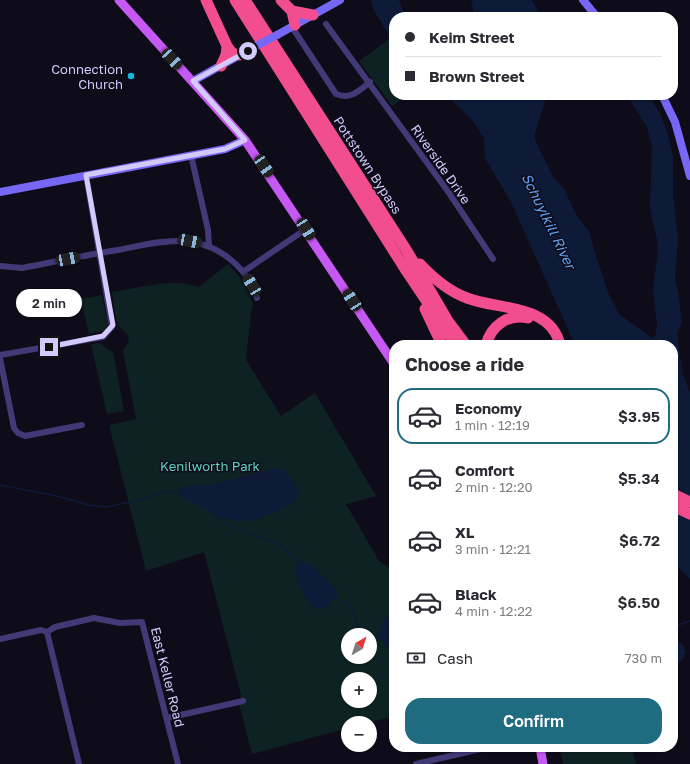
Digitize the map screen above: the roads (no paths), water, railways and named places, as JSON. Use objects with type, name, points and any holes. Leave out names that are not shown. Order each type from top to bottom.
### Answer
[{"type":"highway","points":[[206,0],[227,46],[232,53],[240,55]]},
{"type":"highway","name":"Pottstown Bypass","points":[[235,0],[407,272],[453,340]]},
{"type":"highway","name":"Pottstown Bypass","points":[[245,0],[407,251],[448,321],[462,340]]},
{"type":"highway","points":[[282,0],[292,11],[313,15]]},
{"type":"highway","points":[[292,11],[293,26]]},
{"type":"highway","points":[[221,66],[226,56],[227,46]]},
{"type":"highway","points":[[407,251],[435,280],[456,294],[474,301],[531,313],[541,318],[554,331],[558,340]]},
{"type":"highway","points":[[407,272],[440,340]]},
{"type":"highway","points":[[488,340],[491,334],[501,323],[512,318],[522,316],[534,319],[546,328],[553,340]]},
{"type":"highway","points":[[678,496],[690,502]]},
{"type":"highway","points":[[678,508],[690,514]]},
{"type":"main road","points":[[119,0],[245,140],[306,229],[389,356]]},
{"type":"main road","points":[[541,752],[543,764]]},
{"type":"street","points":[[193,81],[340,0]]},
{"type":"street","points":[[583,0],[593,12]]},
{"type":"street","name":"Riverside Drive","points":[[326,24],[370,82],[449,193],[493,259]]},
{"type":"street","points":[[293,26],[336,94],[341,96],[350,96],[370,82]]},
{"type":"street","points":[[665,100],[676,122],[690,176]]},
{"type":"street","points":[[0,192],[232,147],[245,140]]},
{"type":"street","points":[[192,155],[208,230],[209,246]]},
{"type":"street","points":[[82,425],[25,436],[18,433],[14,428],[0,357],[103,336],[112,327],[86,175]]},
{"type":"street","points":[[243,272],[306,229]]},
{"type":"street","points":[[0,266],[22,268],[171,241],[190,241],[209,246],[227,256],[243,272],[252,285],[257,298]]},
{"type":"street","name":"East Keller Road","points":[[47,632],[55,627],[94,618],[120,623],[142,622],[178,764]]},
{"type":"street","points":[[0,639],[41,630],[47,632],[79,764]]},
{"type":"street","points":[[167,718],[243,701]]},
{"type":"street","points":[[416,764],[468,752]]},
{"type":"water","points":[[371,0],[399,0],[403,12],[389,12],[389,35],[374,11]]},
{"type":"water","points":[[471,0],[532,0],[538,12],[474,12]]},
{"type":"water","name":"Schuylkill River","points":[[451,100],[545,100],[535,133],[535,140],[553,177],[564,189],[578,218],[589,231],[609,295],[619,314],[652,338],[655,337],[657,326],[653,288],[658,250],[650,210],[652,146],[647,127],[630,100],[651,100],[660,113],[668,134],[673,157],[673,196],[678,238],[675,280],[682,322],[677,332],[683,375],[690,392],[690,579],[678,568],[678,340],[573,340],[512,204],[485,158],[484,138],[472,120]]},
{"type":"water","points":[[275,468],[288,474],[296,487],[299,496],[294,502],[284,508],[253,520],[239,521],[222,516],[180,496],[178,490],[184,487],[211,485]]},
{"type":"water","points":[[299,562],[312,565],[338,592],[330,605],[319,609],[309,604],[297,580],[295,564]]},
{"type":"water","points":[[389,614],[389,647],[380,639],[378,634],[381,625]]},
{"type":"water","points":[[678,641],[682,643],[686,653],[681,662],[678,663]]},
{"type":"waterway","points":[[0,485],[57,496],[89,505],[106,507],[140,500],[160,493],[179,491]]},
{"type":"waterway","points":[[209,510],[225,523],[281,546],[289,551],[300,562]]},
{"type":"waterway","points":[[334,597],[349,604],[360,628]]},
{"type":"waterway","points":[[678,625],[690,621]]},
{"type":"waterway","points":[[377,640],[381,639]]},
{"type":"place","name":"Connection Church","points":[[131,76]]},
{"type":"park label","name":"Kenilworth Park","points":[[210,466]]}]
